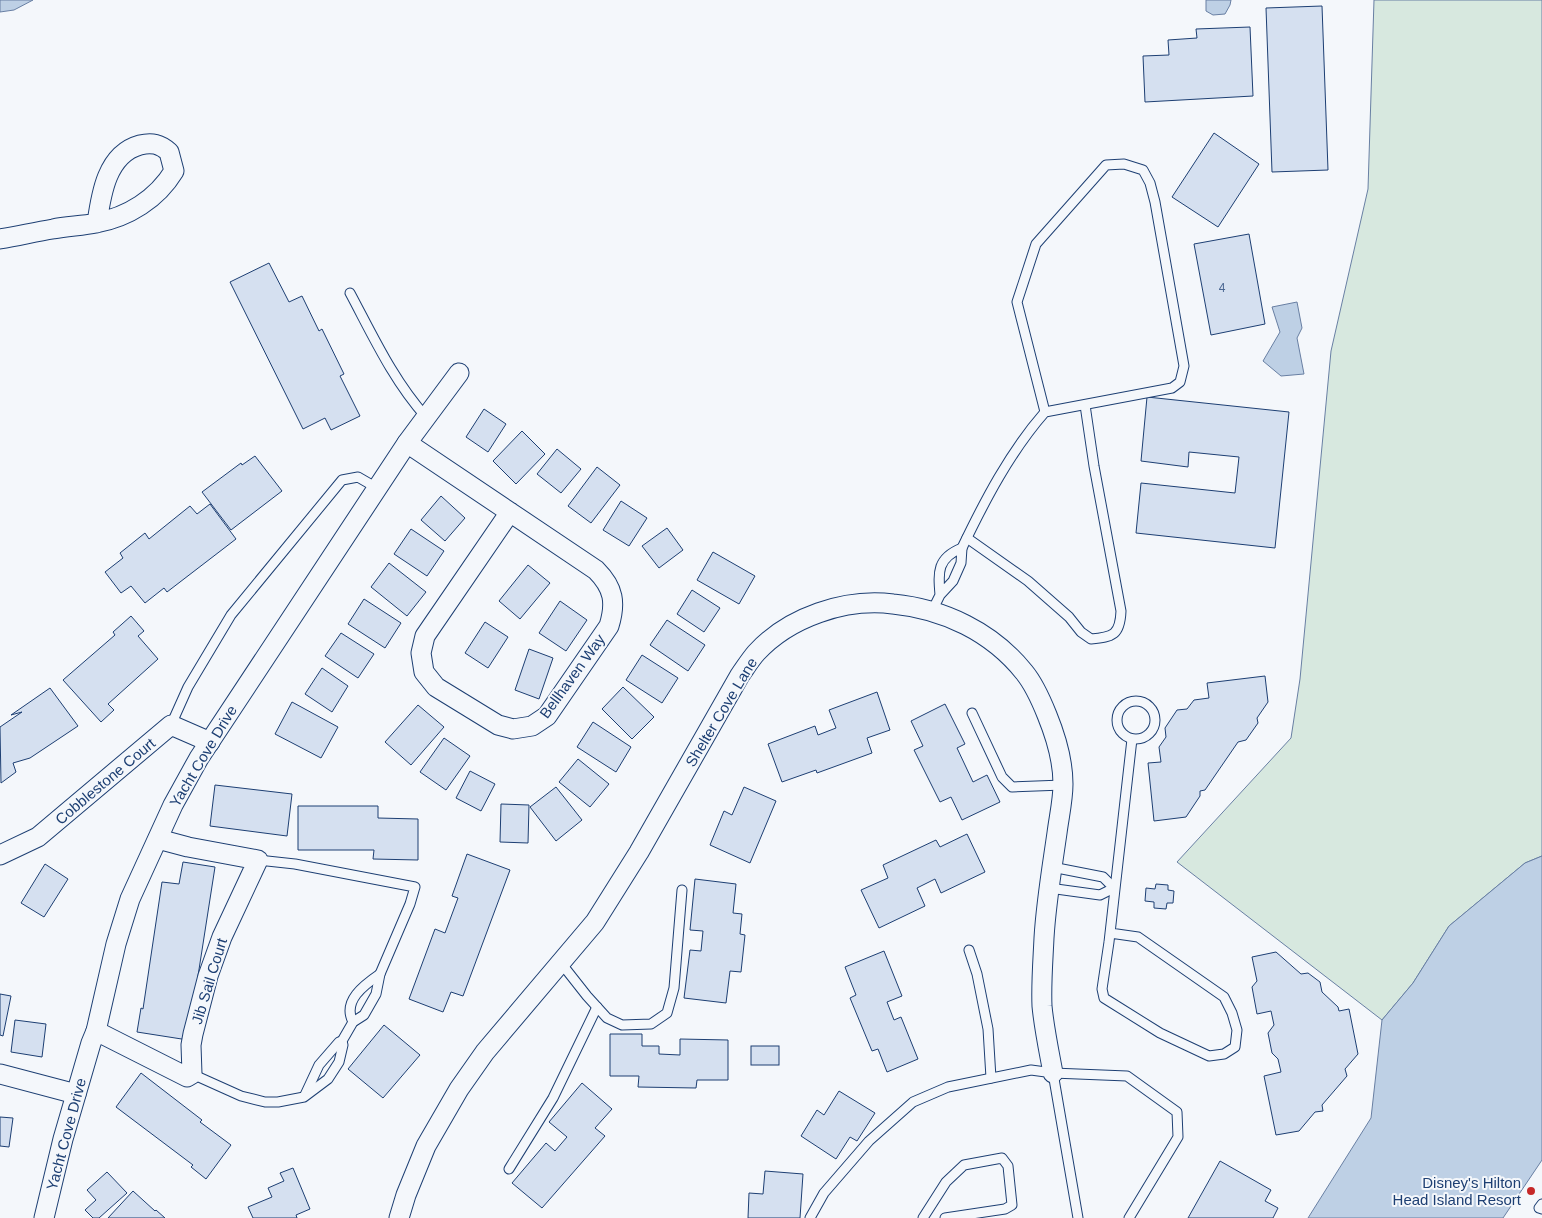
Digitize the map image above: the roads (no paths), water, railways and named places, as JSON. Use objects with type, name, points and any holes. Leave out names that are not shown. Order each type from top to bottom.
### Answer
[{"type":"street","points":[[0,240],[54,229],[97,223],[118,216],[148,202],[163,187],[174,170],[169,152],[156,144],[149,143],[128,149],[119,158],[108,176],[101,198],[97,223]]},
{"type":"street","name":"Yacht Cove Drive","points":[[44,1218],[63,1139],[96,1030],[104,992],[127,908],[144,867],[188,777],[407,443],[459,373]]},
{"type":"street","name":"Bellhaven Way","points":[[407,443],[510,512],[596,570],[608,585],[614,602],[614,612],[609,626],[547,716],[532,726],[514,729],[498,725],[436,687],[424,672],[421,654],[424,636],[510,512]]},
{"type":"street","name":"Shelter Cove Lane","points":[[400,1218],[406,1195],[426,1146],[459,1089],[485,1052],[582,938],[605,906],[639,852],[740,675],[755,654],[783,630],[816,614],[865,603],[936,603],[959,621],[987,637],[1002,648],[1024,672],[1038,693],[1054,732],[1059,751],[1063,785],[1044,937],[1042,1006],[1053,1073]]},
{"type":"street","points":[[172,724],[210,742]]},
{"type":"street","name":"Cobblestone Court","points":[[0,855],[38,837],[172,724]]},
{"type":"street","points":[[158,839],[188,847],[258,860]]},
{"type":"street","name":"Jib Sail Court","points":[[192,1074],[191,1045],[208,976],[222,937],[258,860]]},
{"type":"street","points":[[96,1030],[187,1076],[192,1074]]},
{"type":"street","points":[[0,1074],[76,1094]]},
{"type":"lane","points":[[936,603],[953,582],[961,563],[962,548],[966,538],[993,487],[1015,451],[1046,412],[1172,388],[1180,382],[1184,366],[1156,208],[1150,183],[1143,170],[1124,164],[1106,165],[1036,244],[1017,302],[1046,412]]},
{"type":"lane","points":[[350,293],[392,373],[426,417]]},
{"type":"lane","points":[[966,538],[1028,580],[1069,616],[1081,632],[1091,639],[1106,638],[1116,633],[1120,624],[1121,611],[1094,466],[1085,405]]},
{"type":"lane","points":[[172,724],[188,687],[231,614],[342,480],[358,477],[377,488]]},
{"type":"lane","points":[[936,603],[938,572],[950,553],[962,548]]},
{"type":"lane","points":[[1129,702],[1140,702],[1151,709],[1155,721],[1150,733],[1138,739],[1132,739],[1121,733],[1117,716],[1124,705],[1129,702]]},
{"type":"lane","points":[[972,713],[1002,777],[1012,788],[1063,785]]},
{"type":"lane","points":[[1110,933],[1138,937],[1210,985],[1224,997],[1232,1013],[1237,1030],[1235,1047],[1224,1054],[1209,1056],[1160,1033],[1104,998],[1102,989],[1132,739]]},
{"type":"lane","points":[[258,860],[295,864],[415,887],[410,904],[380,974],[376,994],[364,1014],[352,1022],[342,1040],[319,1065],[304,1097]]},
{"type":"lane","points":[[1052,867],[1102,877],[1114,888]]},
{"type":"lane","points":[[1049,888],[1100,895],[1114,888]]},
{"type":"lane","points":[[560,963],[608,1018],[622,1025],[651,1024],[667,1013],[674,988],[682,890]]},
{"type":"lane","points":[[969,950],[988,1030],[991,1078]]},
{"type":"lane","points":[[352,1022],[348,1014],[349,1008],[358,992],[364,985],[380,974]]},
{"type":"lane","points":[[509,1169],[553,1098],[597,1007]]},
{"type":"lane","points":[[192,1074],[241,1096],[265,1102],[278,1102],[304,1097],[328,1078],[335,1069],[343,1045],[342,1040]]},
{"type":"lane","points":[[810,1218],[824,1193],[869,1141],[913,1102],[948,1087],[1031,1070],[1053,1073],[1127,1076],[1177,1112],[1178,1137],[1129,1218]]},
{"type":"lane","points":[[1053,1073],[1078,1218]]},
{"type":"lane","points":[[923,1218],[946,1182],[964,1165],[1002,1158],[1008,1166],[1012,1205],[1005,1209],[945,1218]]},
{"type":"lane","points":[[1542,1204],[1539,1208],[1542,1210]]},
{"type":"water","points":[[0,0],[33,0],[14,10],[0,12]]},
{"type":"water","points":[[1206,0],[1231,0],[1225,14],[1213,15],[1206,11]]},
{"type":"water","points":[[1297,302],[1302,328],[1297,338],[1304,374],[1281,376],[1263,361],[1280,332],[1272,307]]},
{"type":"water","points":[[1542,856],[1542,1160],[1503,1218],[1308,1218],[1371,1118],[1382,1020],[1413,983],[1449,926],[1525,863]]},
{"type":"place","name":"Disney's Hilton Head Island Resort","points":[[1531,1191]]}]
